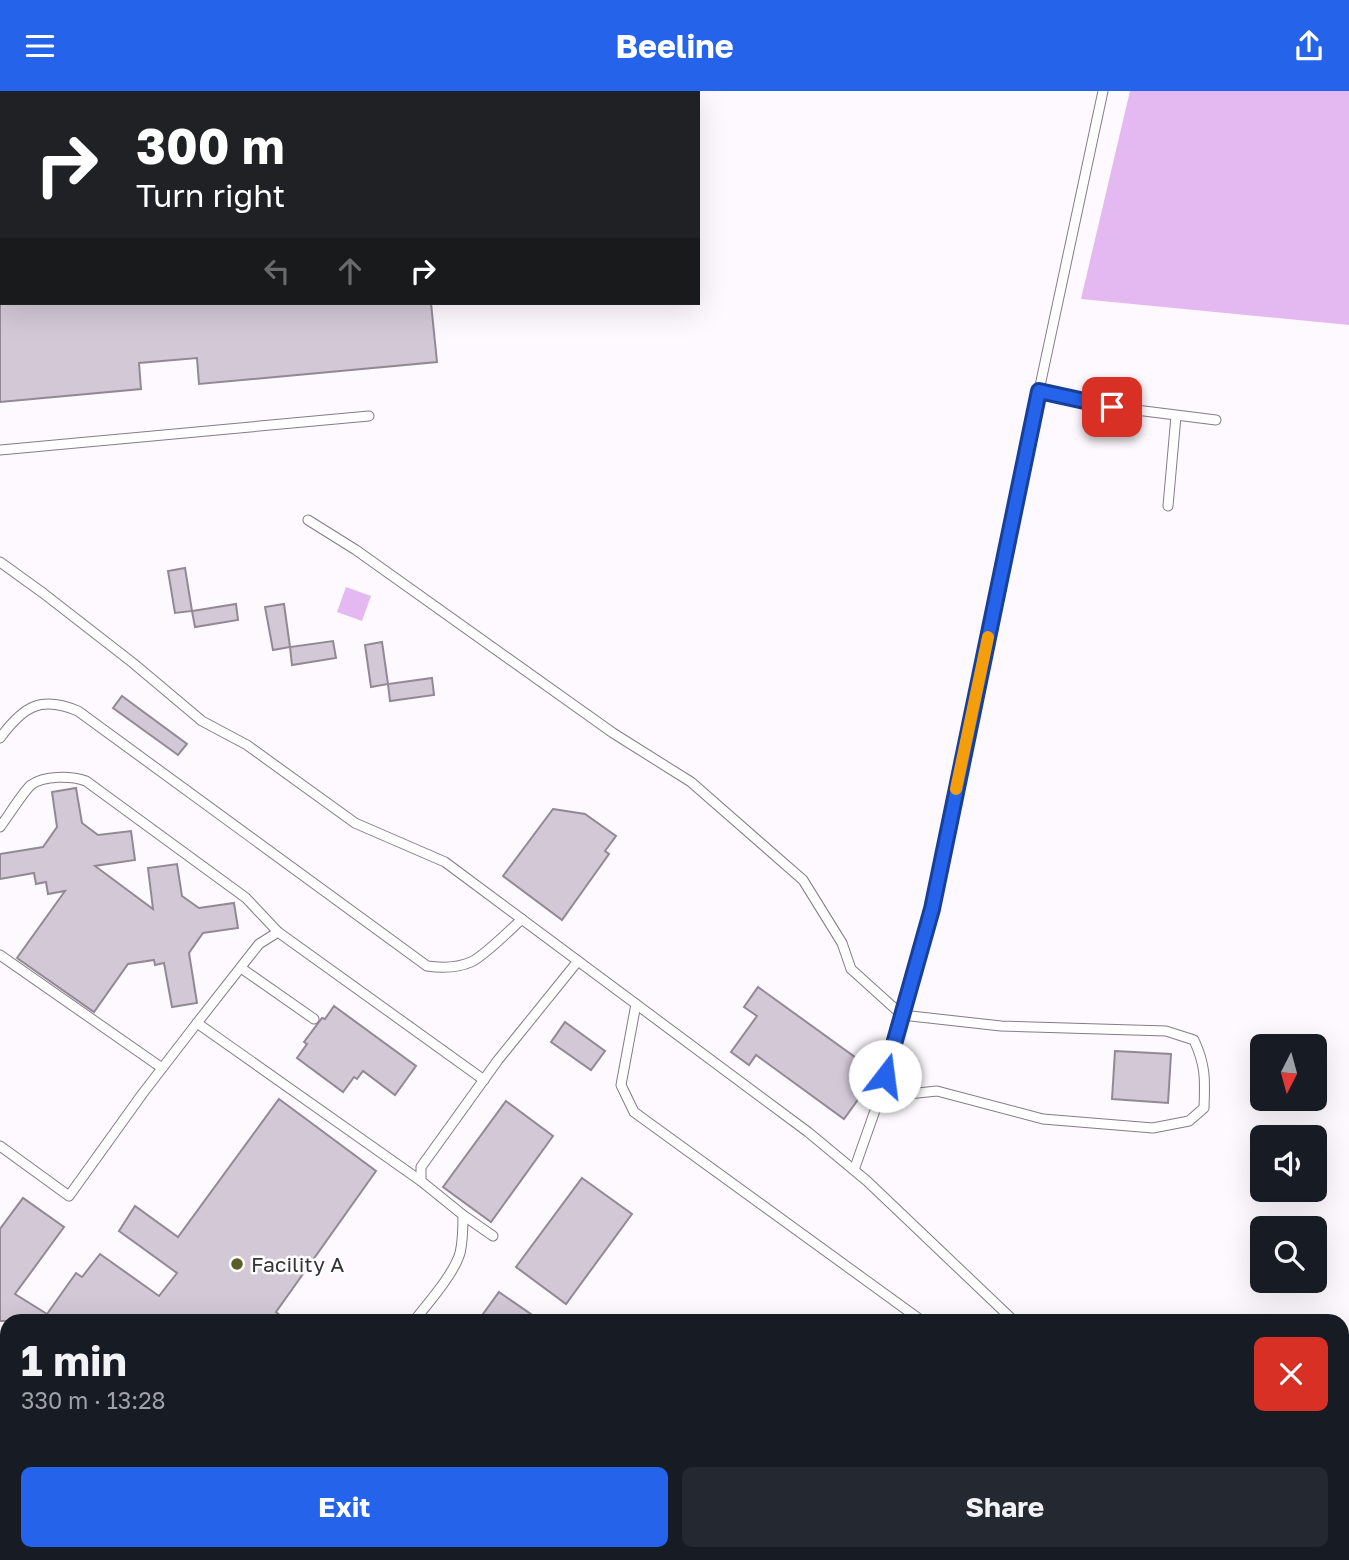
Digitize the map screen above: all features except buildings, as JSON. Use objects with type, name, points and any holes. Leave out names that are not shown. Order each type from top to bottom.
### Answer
[{"type":"lane","points":[[854,1170],[879,1097],[932,909],[1103,91]]},
{"type":"lane","points":[[1039,391],[1112,407],[1216,420]]},
{"type":"lane","points":[[0,450],[369,416]]},
{"type":"lane","points":[[1168,506],[1176,416]]},
{"type":"lane","points":[[308,520],[356,550],[613,733],[691,782],[803,880],[842,943],[850,969],[902,1015],[1001,1026],[1166,1031],[1194,1040],[1202,1057],[1205,1078],[1204,1108],[1189,1121],[1153,1128],[1042,1119],[937,1091],[879,1097]]},
{"type":"lane","points":[[0,562],[133,663],[202,721],[247,745],[355,823],[445,862],[808,1132],[867,1181],[1007,1314]]},
{"type":"lane","points":[[0,738],[19,714],[34,706],[53,704],[78,711],[427,967],[453,967],[474,961],[522,919]]},
{"type":"lane","points":[[0,827],[31,785],[66,777],[86,781],[246,898],[278,932],[484,1080]]},
{"type":"lane","points":[[0,1146],[69,1196],[162,1068],[259,944],[278,932]]},
{"type":"lane","points":[[0,955],[162,1068]]},
{"type":"lane","points":[[421,1181],[421,1167],[523,1027],[578,961]]},
{"type":"lane","points":[[241,968],[314,1019]]},
{"type":"lane","points":[[636,1004],[621,1085],[634,1112],[912,1314]]},
{"type":"lane","points":[[197,1023],[421,1181],[493,1236]]},
{"type":"lane","points":[[419,1314],[456,1265],[462,1245],[463,1215]]},
{"type":"shaded area","points":[[1130,91],[1349,91],[1349,325],[1081,299]]},
{"type":"shaded area","points":[[346,587],[371,596],[362,621],[337,612]]},
{"type":"slow traffic","points":[[956,789],[988,637]]},
{"type":"place","name":"Facility A","points":[[237,1264]]},
{"type":"route","points":[[885,1076],[932,909],[1039,391],[1112,407]]}]
